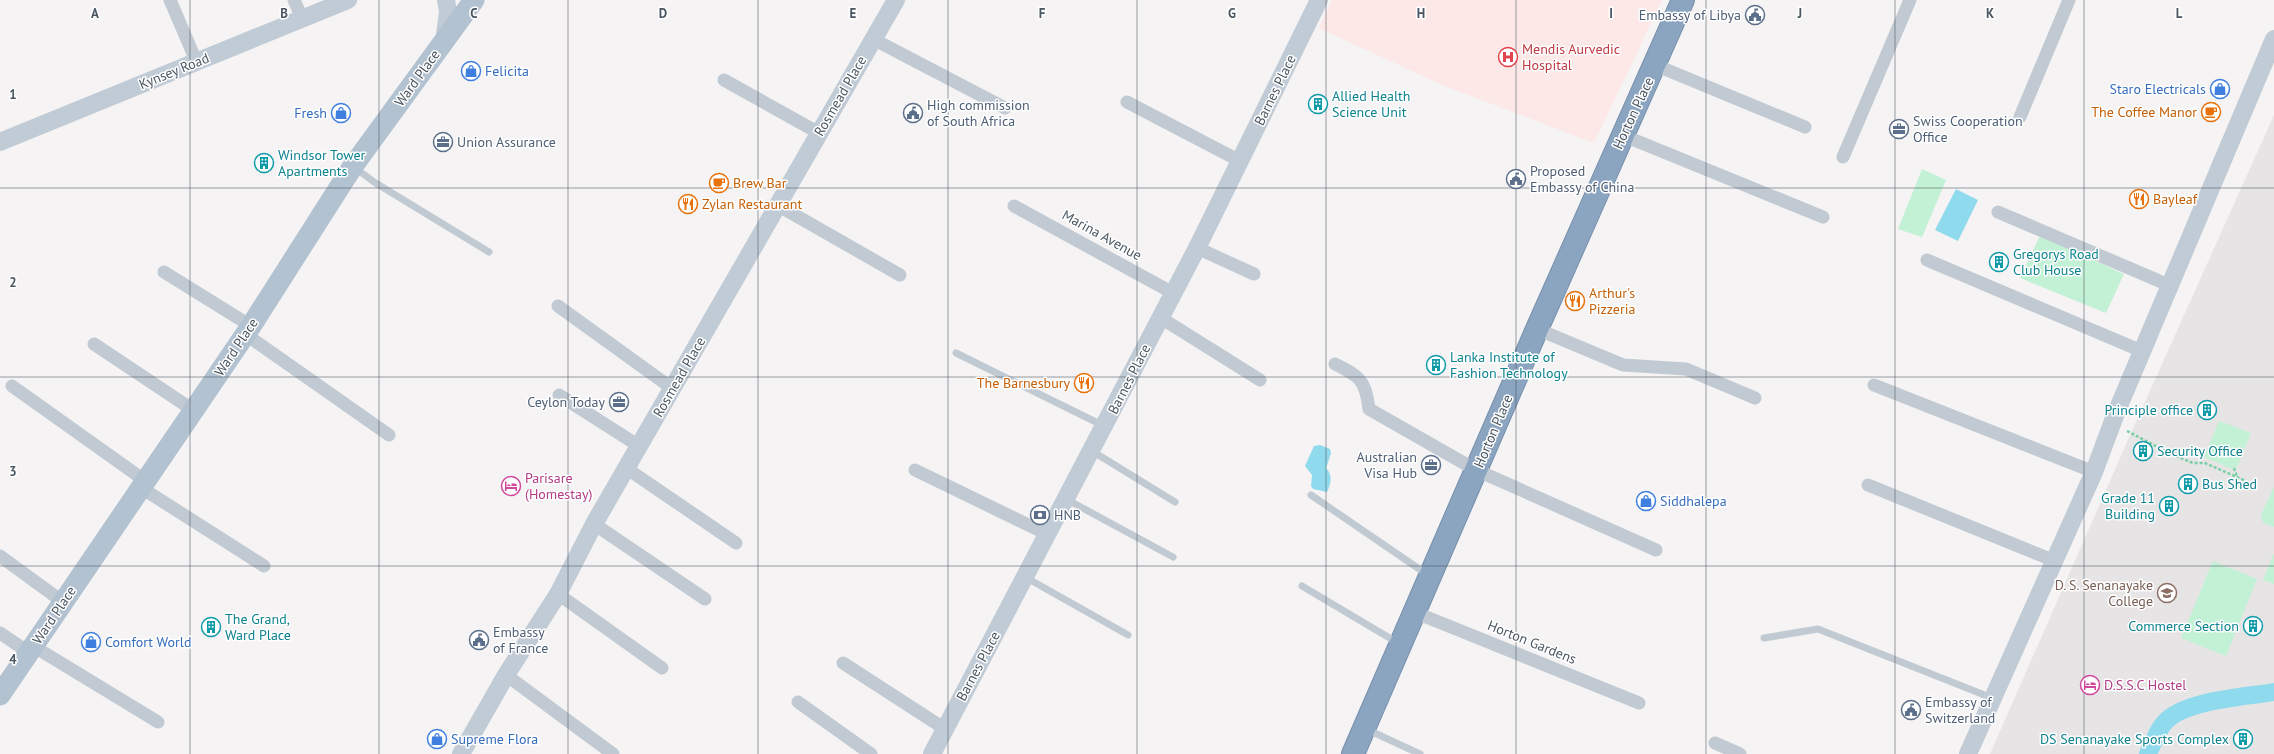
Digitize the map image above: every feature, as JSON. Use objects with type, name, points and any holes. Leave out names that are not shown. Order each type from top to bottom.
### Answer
[{"type":"highway","name":"Horton Place","points":[[1353,754],[1537,329],[1683,0]]},
{"type":"main road","name":"Ward Place","points":[[0,695],[248,330],[353,166],[474,0]]},
{"type":"street","points":[[170,0],[196,62]]},
{"type":"street","points":[[294,0],[302,18]]},
{"type":"street","name":"Kynsey Road","points":[[0,142],[348,0]]},
{"type":"street","points":[[444,42],[448,12],[446,0]]},
{"type":"street","name":"Rosmead Place","points":[[461,754],[506,675],[558,594],[594,524],[896,0]]},
{"type":"street","name":"Barnes Place","points":[[932,754],[1174,293],[1319,0]]},
{"type":"street","points":[[1843,157],[1910,0]]},
{"type":"street","points":[[2020,117],[2069,0]]},
{"type":"street","points":[[873,39],[1005,108]]},
{"type":"street","points":[[1968,754],[2094,472],[2112,424],[2144,352],[2274,39]]},
{"type":"street","points":[[1655,65],[1805,126]]},
{"type":"street","points":[[724,80],[820,133]]},
{"type":"street","points":[[1127,102],[1240,162]]},
{"type":"street","points":[[1622,135],[1823,217]]},
{"type":"street","points":[[778,206],[900,275]]},
{"type":"street","name":"Marina Avenue","points":[[1014,206],[1174,293]]},
{"type":"street","points":[[1998,212],[2171,286]]},
{"type":"street","points":[[1197,248],[1254,274]]},
{"type":"street","points":[[1927,260],[2144,352]]},
{"type":"street","points":[[164,272],[248,330],[389,435]]},
{"type":"street","points":[[558,306],[673,389]]},
{"type":"street","points":[[1161,318],[1260,380]]},
{"type":"street","points":[[1537,329],[1623,365],[1686,369],[1755,398]]},
{"type":"street","points":[[94,344],[193,410]]},
{"type":"street","points":[[1335,364],[1356,374],[1368,391],[1370,408],[1476,470],[1656,550]]},
{"type":"street","points":[[1874,385],[2094,472]]},
{"type":"street","points":[[12,386],[142,484],[264,566]]},
{"type":"street","points":[[559,395],[639,446]]},
{"type":"street","points":[[626,468],[736,543]]},
{"type":"street","points":[[915,470],[1047,534]]},
{"type":"street","points":[[1868,485],[2055,561]]},
{"type":"street","points":[[594,524],[705,599]]},
{"type":"street","points":[[0,556],[63,602]]},
{"type":"street","points":[[558,594],[662,668]]},
{"type":"street","name":"Horton Gardens","points":[[1414,612],[1639,703]]},
{"type":"street","points":[[0,633],[31,649],[158,722]]},
{"type":"street","points":[[843,663],[945,729]]},
{"type":"street","points":[[506,675],[613,754]]},
{"type":"street","points":[[798,702],[871,754]]},
{"type":"street","points":[[1715,743],[1740,754]]},
{"type":"lane","points":[[353,166],[374,182],[489,252]]},
{"type":"lane","points":[[956,353],[1104,426]]},
{"type":"lane","points":[[1091,451],[1175,502]]},
{"type":"lane","points":[[1311,495],[1430,576]]},
{"type":"lane","points":[[1066,498],[1173,557]]},
{"type":"lane","points":[[1025,577],[1128,635]]},
{"type":"lane","points":[[1302,586],[1400,644]]},
{"type":"lane","points":[[1764,638],[1818,629],[1992,698]]},
{"type":"lane","points":[[1364,729],[1420,754]]},
{"type":"path","points":[[2112,424],[2173,455],[2193,463],[2206,463],[2246,481]]},
{"type":"path","points":[[2234,468],[2236,477]]},
{"type":"shaded area","name":"Mendis Aurvedic Hospital","points":[[1332,0],[1662,0],[1594,143],[1442,85],[1319,28]]},
{"type":"shaded area","name":"D. S. Senanayake College","points":[[2274,115],[2274,754],[1990,754],[2131,433]]},
{"type":"green space","points":[[1922,169],[1946,180],[1922,237],[1898,229]]},
{"type":"green space","points":[[2040,236],[2124,274],[2106,313],[2020,278]]},
{"type":"green space","points":[[2219,421],[2251,433],[2237,467],[2232,469],[2204,457]]},
{"type":"green space","points":[[2274,487],[2274,527],[2263,523],[2261,515]]},
{"type":"green space","points":[[2274,553],[2274,584],[2263,580]]},
{"type":"green space","points":[[2213,561],[2257,579],[2226,656],[2181,638]]},
{"type":"water","points":[[1956,189],[1978,200],[1958,241],[1935,230]]},
{"type":"water","points":[[1320,445],[1330,449],[1331,453],[1326,468],[1330,474],[1331,480],[1327,492],[1313,489],[1311,486],[1312,475],[1305,466],[1314,446]]},
{"type":"waterway","points":[[2148,754],[2155,737],[2165,722],[2174,715],[2186,709],[2216,701],[2274,692]]},
{"type":"place","name":"Embassy of Libya","points":[[1755,15]]},
{"type":"place","name":"Mendis Aurvedic Hospital","points":[[1508,57]]},
{"type":"place","name":"Felicita","points":[[471,71]]},
{"type":"place","name":"Staro Electricals","points":[[2220,89]]},
{"type":"place","name":"Allied Health Science Unit","points":[[1318,104]]},
{"type":"place","name":"The Coffee Manor","points":[[2211,112]]},
{"type":"place","name":"Fresh","points":[[341,113]]},
{"type":"place","name":"High commission of South Africa","points":[[913,113]]},
{"type":"place","name":"Swiss Cooperation Office","points":[[1899,129]]},
{"type":"place","name":"Union Assurance","points":[[443,142]]},
{"type":"place","name":"Windsor Tower Apartments","points":[[264,163]]},
{"type":"place","name":"Proposed Embassy of China","points":[[1516,179]]},
{"type":"place","name":"Brew Bar","points":[[719,183]]},
{"type":"place","name":"Bayleaf","points":[[2139,199]]},
{"type":"place","name":"Zylan Restaurant","points":[[688,204]]},
{"type":"place","name":"Gregorys Road Club House","points":[[1999,262]]},
{"type":"place","name":"Arthur's Pizzeria","points":[[1575,301]]},
{"type":"place","name":"Lanka Institute of Fashion Technology","points":[[1436,365]]},
{"type":"place","name":"The Barnesbury","points":[[1084,383]]},
{"type":"place","name":"Ceylon Today","points":[[619,402]]},
{"type":"place","name":"Principle office","points":[[2207,410]]},
{"type":"place","name":"Security Office","points":[[2143,451]]},
{"type":"place","name":"Australian Visa Hub","points":[[1431,465]]},
{"type":"place","name":"Bus Shed","points":[[2188,484]]},
{"type":"place","name":"Parisare (Homestay)","points":[[511,486]]},
{"type":"place","name":"Siddhalepa","points":[[1646,501]]},
{"type":"place","name":"Grade 11 Building","points":[[2169,506]]},
{"type":"place","name":"HNB","points":[[1040,515]]},
{"type":"place","name":"D. S. Senanayake College","points":[[2167,593]]},
{"type":"place","name":"Commerce Section","points":[[2253,626]]},
{"type":"place","name":"The Grand, Ward Place","points":[[211,627]]},
{"type":"place","name":"Embassy of France","points":[[479,640]]},
{"type":"place","name":"Comfort World","points":[[91,642]]},
{"type":"place","name":"D.S.S.C Hostel","points":[[2090,685]]},
{"type":"place","name":"Embassy of Switzerland","points":[[1911,710]]},
{"type":"place","name":"Supreme Flora","points":[[437,739]]},
{"type":"place","name":"DS Senanayake Sports Complex","points":[[2243,739]]}]
